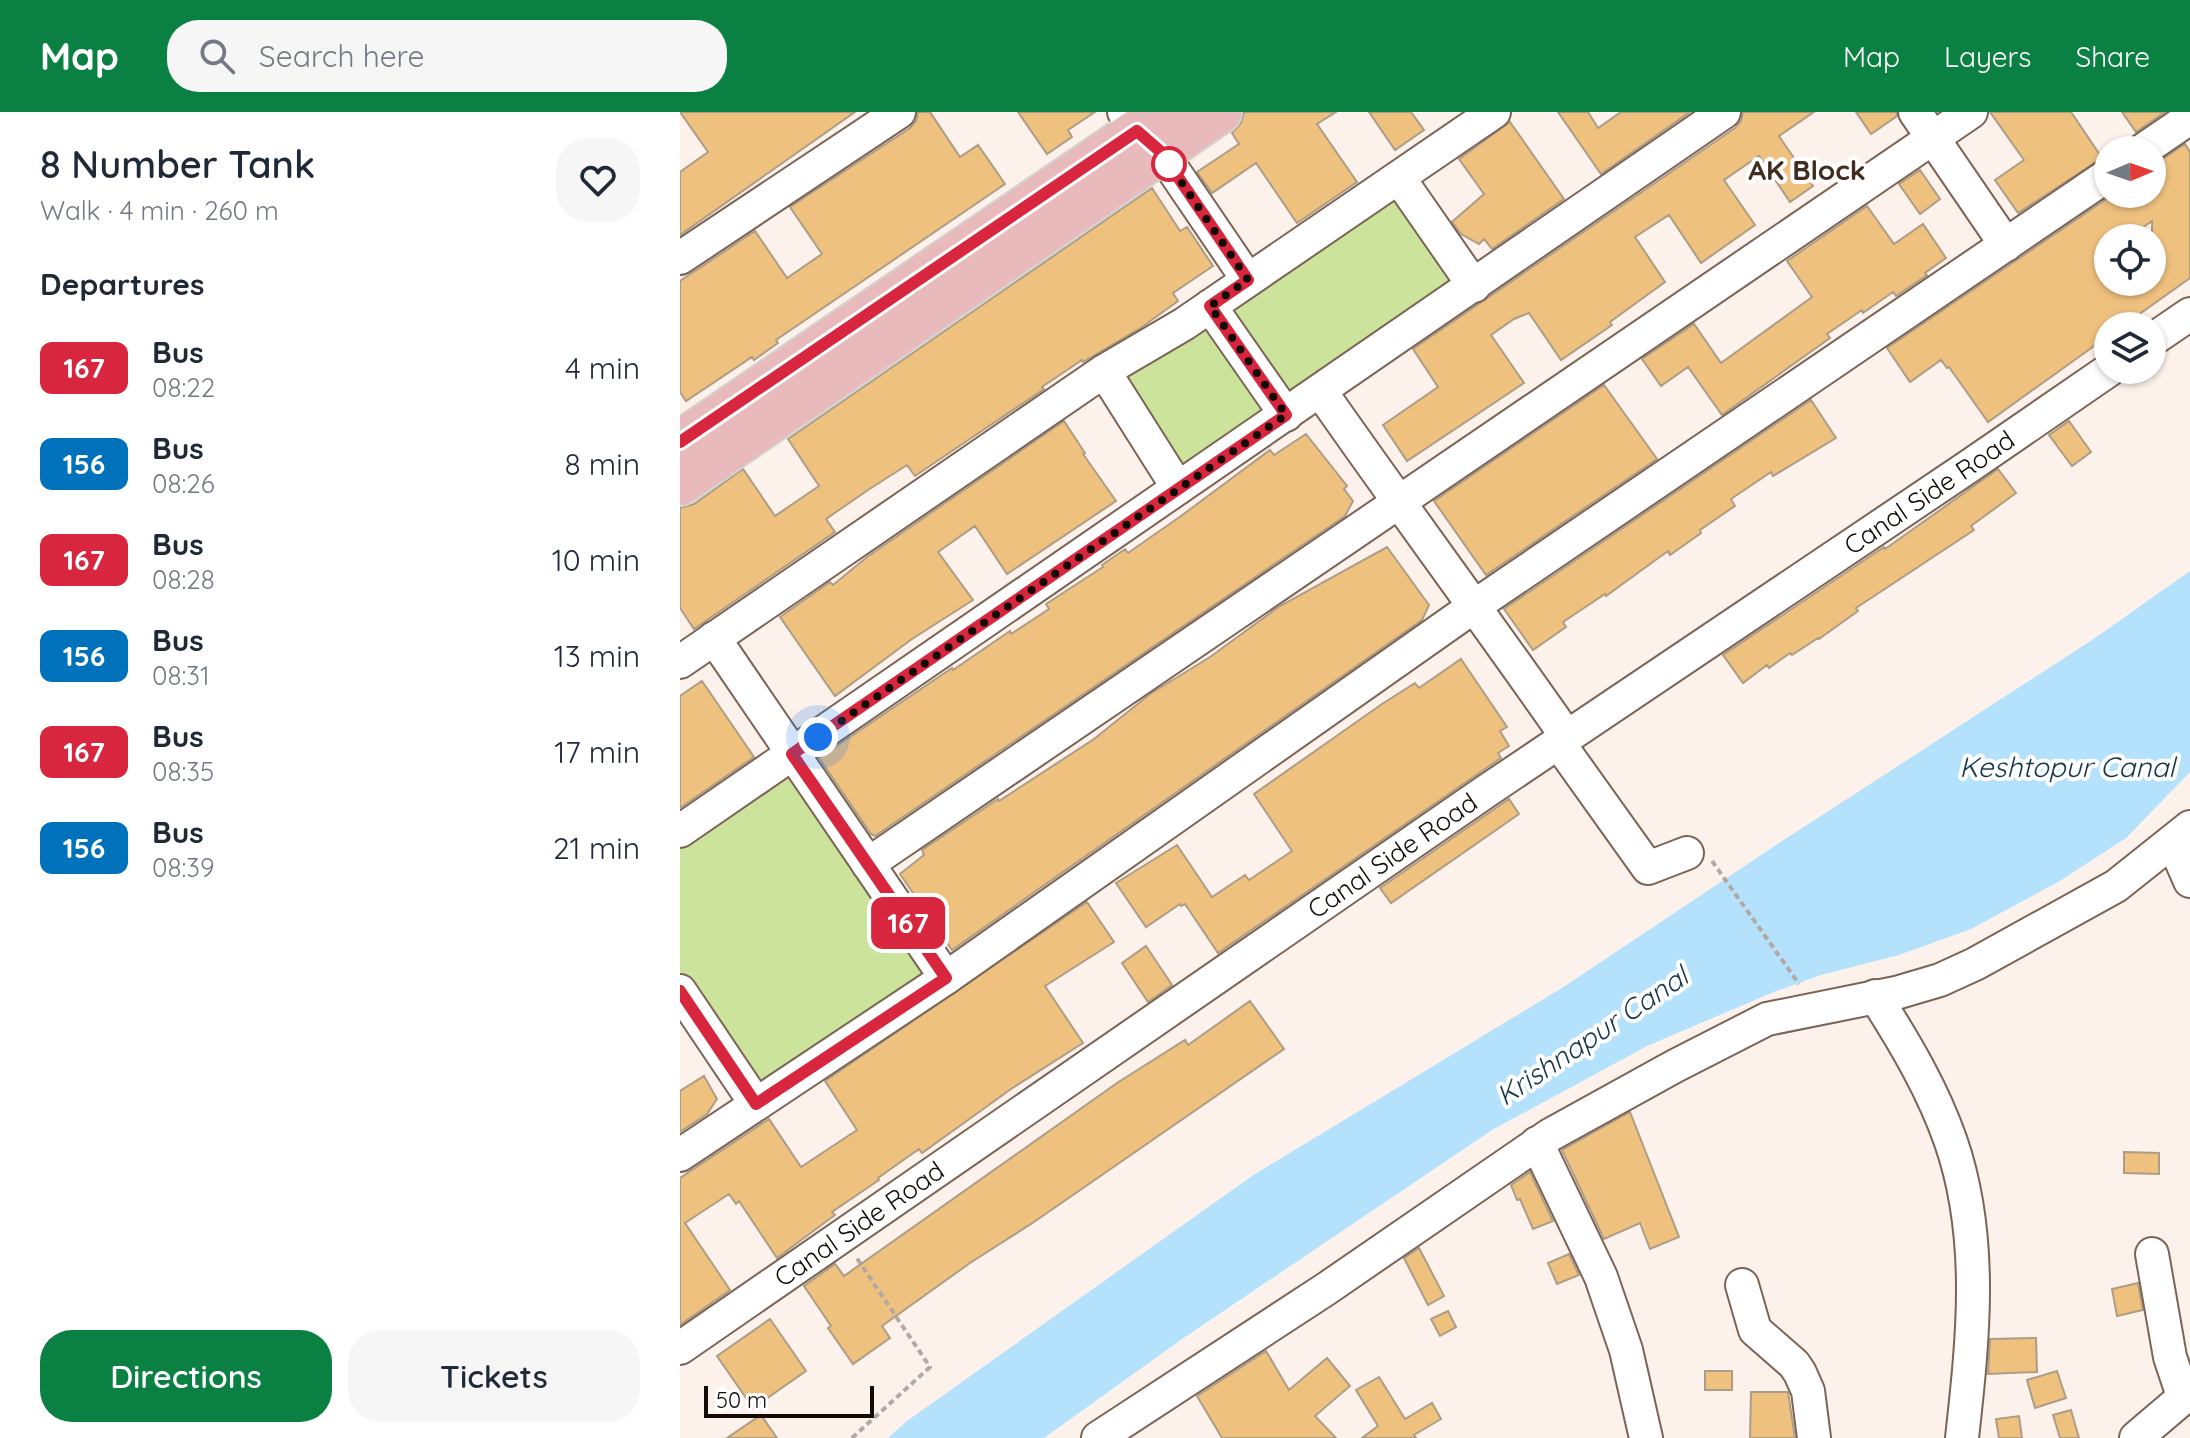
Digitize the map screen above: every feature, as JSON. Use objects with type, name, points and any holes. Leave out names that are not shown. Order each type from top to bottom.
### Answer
[{"type":"main road","points":[[680,442],[1146,127],[1220,112]]},
{"type":"main road","points":[[680,484],[1146,127]]},
{"type":"street","points":[[680,258],[899,112]]},
{"type":"street","points":[[680,662],[1104,371],[1210,306],[1494,112]]},
{"type":"street","points":[[680,831],[1724,112]]},
{"type":"street","points":[[868,864],[1397,502],[1924,125],[1971,112]]},
{"type":"street","points":[[2164,136],[2190,118]]},
{"type":"street","points":[[1924,125],[2006,245]]},
{"type":"street","points":[[1146,127],[1248,280]]},
{"type":"street","points":[[1399,178],[1474,286]]},
{"type":"street","points":[[680,1155],[946,978],[1476,605],[2094,185]]},
{"type":"street","points":[[1210,306],[1286,415]]},
{"type":"street","points":[[2166,330],[2190,314]]},
{"type":"street","points":[[1104,371],[1178,488]]},
{"type":"street","name":"Canal Side Road","points":[[680,1348],[1122,1041],[2094,380]]},
{"type":"street","points":[[1321,392],[1397,502],[1476,605],[1648,868],[1655,868],[1663,860],[1687,853]]},
{"type":"street","points":[[714,638],[946,978]]},
{"type":"street","points":[[1098,1438],[1326,1289],[1537,1143],[1739,1033],[1767,1019],[1940,980],[2116,886],[2181,834],[2190,881]]},
{"type":"street","points":[[680,992],[756,1104]]},
{"type":"street","points":[[1875,996],[1914,1058],[1934,1102],[1951,1143],[1968,1211],[1974,1309],[1962,1438]]},
{"type":"street","points":[[1739,1033],[1792,999]]},
{"type":"street","points":[[1537,1143],[1601,1277],[1626,1350],[1646,1438]]},
{"type":"street","points":[[2136,1438],[2186,1394],[2170,1357],[2152,1254]]},
{"type":"street","points":[[1742,1285],[1755,1330],[1800,1373],[1808,1391],[1814,1438]]},
{"type":"path","points":[[1719,871],[1792,999]]},
{"type":"path","points":[[842,1237],[930,1367],[852,1438]]},
{"type":"green space","points":[[1400,191],[1463,285],[1179,478],[1116,382]]},
{"type":"green space","points":[[790,765],[934,975],[756,1093],[680,977],[680,839]]},
{"type":"water","name":"Keshtopur Canal","points":[[2190,571],[2190,772],[2126,838],[2058,882],[1971,929],[1899,955],[1821,975],[1774,992],[1647,1046],[1492,1130],[1182,1339],[1044,1438],[888,1438],[907,1421],[1252,1176],[1565,986],[2095,638]]},
{"type":"building","points":[[680,112],[855,112],[680,235],[680,172],[708,152]]},
{"type":"building","points":[[918,112],[930,112],[960,157],[978,145],[1005,184],[776,340],[778,343],[754,360],[752,357],[686,401],[680,392],[680,281],[755,231],[787,278],[822,254],[790,207],[910,128]]},
{"type":"building","points":[[1018,112],[1095,112],[1068,130],[1072,137],[1047,154]]},
{"type":"building","points":[[1244,112],[1336,112],[1317,124],[1357,182],[1297,223],[1256,163],[1212,193],[1197,172],[1239,144],[1232,133],[1241,123]]},
{"type":"building","points":[[1369,112],[1411,112],[1424,130],[1395,150]]},
{"type":"building","points":[[1558,112],[1588,112],[1598,128],[1621,112],[1690,112],[1601,174]]},
{"type":"building","points":[[1743,112],[1814,112],[1779,136],[1813,186],[1790,202],[1759,156],[1724,180],[1755,225],[1701,263],[1669,215],[1635,237],[1665,282],[1610,322],[1612,325],[1561,360],[1529,313],[1514,319],[1491,335],[1524,383],[1407,461],[1383,425],[1438,387],[1413,349],[1735,128]]},
{"type":"building","points":[[1856,112],[1896,112],[1897,116],[1871,134]]},
{"type":"building","points":[[1990,112],[2071,112],[2094,146],[2094,163],[2018,213],[1995,180],[2024,160]]},
{"type":"building","points":[[2122,112],[2165,112],[2136,132]]},
{"type":"building","points":[[1510,122],[1564,199],[1492,249],[1484,239],[1479,244],[1461,234],[1452,222],[1484,194],[1459,159]]},
{"type":"building","points":[[2185,144],[2190,152],[2190,278],[2166,295],[2166,224],[2152,224],[2152,221],[2148,224],[2094,224],[2094,296],[2165,296],[2142,312],[2094,312],[2094,346],[1988,422],[1941,360],[1910,382],[1887,348],[2094,208],[2166,208],[2166,157]]},
{"type":"building","points":[[1920,170],[1940,199],[1920,214],[1899,184]]},
{"type":"building","points":[[1152,188],[1180,231],[1187,227],[1213,266],[1173,293],[1178,301],[1142,327],[1082,360],[915,476],[907,465],[868,490],[826,519],[835,532],[694,629],[680,608],[680,508],[694,504],[743,469],[775,516],[819,486],[788,439]]},
{"type":"building","points":[[1867,206],[1894,244],[1923,224],[1946,258],[1896,296],[1893,292],[1827,334],[1830,338],[1722,415],[1688,367],[1661,386],[1642,359],[1694,324],[1721,363],[1812,297],[1787,261]]},
{"type":"building","points":[[1604,385],[1657,459],[1486,575],[1434,501]]},
{"type":"building","points":[[1811,400],[1836,438],[1773,476],[1771,472],[1731,499],[1735,506],[1700,530],[1701,533],[1670,555],[1668,551],[1606,596],[1563,622],[1566,627],[1533,650],[1504,609]]},
{"type":"building","points":[[1064,421],[1116,501],[1007,574],[975,526],[938,552],[973,600],[912,639],[835,696],[780,617],[830,582],[833,585],[867,557]]},
{"type":"building","points":[[2069,421],[2091,452],[2072,466],[2049,435]]},
{"type":"building","points":[[1306,434],[1347,486],[1344,489],[1353,501],[1345,516],[875,836],[871,834],[819,758],[952,668],[1049,609],[1046,604],[1125,549],[1128,553],[1270,450],[1274,455]]},
{"type":"building","points":[[1998,469],[2016,493],[1971,526],[1974,530],[1856,608],[1858,611],[1819,639],[1792,655],[1790,653],[1769,668],[1767,665],[1743,683],[1723,655],[1885,549]]},
{"type":"building","points":[[1387,547],[1429,605],[1422,620],[952,950],[900,874],[924,855],[922,850],[1094,739],[1150,694],[1210,657],[1280,606]]},
{"type":"building","points":[[1461,659],[1507,727],[1500,731],[1509,746],[1498,753],[1501,758],[1218,953],[1185,904],[1180,904],[1146,927],[1116,883],[1177,845],[1212,897],[1245,875],[1249,880],[1292,851],[1254,794],[1382,704],[1415,683],[1419,688]]},
{"type":"building","points":[[702,681],[754,757],[680,808],[680,696]]},
{"type":"building","points":[[1509,799],[1519,814],[1391,903],[1380,888]]},
{"type":"building","points":[[1087,902],[1114,942],[1045,986],[1083,1043],[1011,1089],[922,1153],[919,1149],[832,1212],[835,1215],[777,1258],[739,1201],[736,1204],[729,1194],[685,1223],[730,1290],[680,1325],[680,1178],[769,1119],[801,1167],[857,1130],[825,1081]]},
{"type":"building","points":[[1146,946],[1172,985],[1148,1002],[1122,963]]},
{"type":"building","points":[[1250,1001],[1284,1049],[882,1326],[890,1338],[853,1364],[804,1286],[835,1264],[844,1276],[1117,1083],[1185,1040],[1188,1045]]},
{"type":"building","points":[[704,1076],[717,1099],[707,1114],[680,1132],[680,1091]]},
{"type":"building","points":[[1630,1112],[1679,1237],[1650,1249],[1640,1223],[1604,1239],[1562,1150]]},
{"type":"building","points":[[2124,1152],[2159,1153],[2159,1174],[2124,1173]]},
{"type":"building","points":[[1530,1172],[1553,1221],[1533,1229],[1511,1185]]},
{"type":"building","points":[[1419,1248],[1444,1296],[1428,1305],[1404,1258]]},
{"type":"building","points":[[1569,1254],[1579,1275],[1557,1284],[1548,1263]]},
{"type":"building","points":[[2138,1283],[2143,1310],[2117,1316],[2112,1289]]},
{"type":"building","points":[[1448,1311],[1456,1327],[1440,1336],[1431,1319]]},
{"type":"building","points":[[770,1319],[806,1371],[753,1408],[717,1356]]},
{"type":"building","points":[[2036,1338],[2037,1372],[1988,1374],[1990,1339]]},
{"type":"building","points":[[1266,1351],[1289,1390],[1327,1358],[1350,1386],[1315,1416],[1336,1438],[1222,1438],[1197,1396]]},
{"type":"building","points":[[1705,1371],[1732,1371],[1732,1390],[1705,1390]]},
{"type":"building","points":[[2057,1371],[2066,1398],[2035,1408],[2027,1380]]},
{"type":"building","points":[[1379,1377],[1405,1419],[1432,1403],[1441,1419],[1414,1435],[1416,1438],[1362,1438],[1378,1426],[1356,1390]]},
{"type":"building","points":[[1751,1392],[1788,1392],[1795,1438],[1750,1438]]},
{"type":"building","points":[[2071,1410],[2079,1438],[2060,1438],[2053,1415]]},
{"type":"building","points":[[761,1415],[777,1438],[727,1438]]},
{"type":"building","points":[[2019,1416],[2022,1438],[1999,1438],[1996,1419]]},
{"type":"bus line","name":"167","points":[[680,442],[1137,131],[1161,152],[1248,280],[1210,306],[1286,415],[792,754],[946,978],[756,1104],[680,991]]},
{"type":"district","name":"AK Block","points":[[1807,170]]},
{"type":"route","points":[[818,737],[1286,415],[1210,306],[1248,280],[1169,164]]},
{"type":"water label","name":"Krishnapur Canal","points":[[1592,1036]]}]
